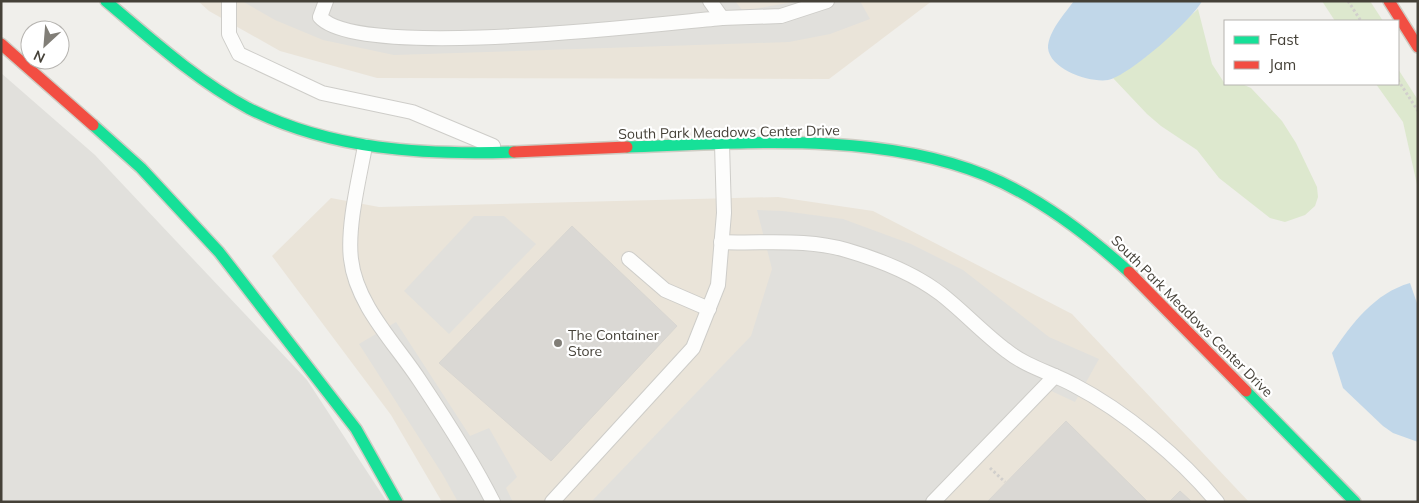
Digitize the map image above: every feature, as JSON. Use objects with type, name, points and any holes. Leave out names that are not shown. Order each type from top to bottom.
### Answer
[{"type":"main road","name":"South Park Meadows Center Drive","points":[[106,1],[196,74],[235,100],[300,130],[364,146],[391,151],[443,154],[722,144],[820,143],[884,149],[926,156],[984,174],[1044,204],[1099,244],[1136,278],[1355,502]]},
{"type":"main road","points":[[1389,1],[1418,47]]},
{"type":"main road","points":[[1,44],[141,168],[219,252],[356,429],[397,502]]},
{"type":"lane","points":[[229,1],[229,34],[239,54],[322,93],[412,112],[507,152]]},
{"type":"lane","points":[[326,1],[320,17],[325,23],[350,31],[400,38],[488,38],[722,18],[781,16],[827,1]]},
{"type":"lane","points":[[710,1],[722,18]]},
{"type":"lane","points":[[552,502],[693,348],[718,284],[724,213],[722,144]]},
{"type":"lane","points":[[364,146],[350,236],[351,260],[357,283],[369,306],[420,380],[481,479],[492,502]]},
{"type":"lane","points":[[721,242],[816,244],[845,250],[901,271],[940,293],[1007,352],[1032,367],[1072,384],[1122,414],[1200,484],[1217,502]]},
{"type":"lane","points":[[629,260],[665,290],[708,309]]},
{"type":"lane","points":[[933,502],[1055,376]]},
{"type":"path","points":[[1348,1],[1360,20]]},
{"type":"path","points":[[1399,82],[1418,111]]},
{"type":"shaded area","points":[[198,1],[932,1],[829,79],[377,78],[280,51],[209,11]]},
{"type":"shaded area","points":[[242,1],[735,1],[743,11],[799,1],[860,1],[870,19],[830,34],[789,42],[394,55],[323,40],[275,20]]},
{"type":"shaded area","points":[[1,73],[95,155],[307,380],[387,502],[1,502]]},
{"type":"shaded area","points":[[778,197],[873,211],[1072,314],[1249,502],[442,502],[391,415],[272,256],[331,198],[379,207]]},
{"type":"shaded area","points":[[757,210],[783,211],[843,219],[911,244],[963,270],[1049,337],[1099,359],[1075,402],[1047,389],[938,502],[591,502],[751,336],[772,269]]},
{"type":"shaded area","points":[[474,216],[504,216],[536,244],[449,334],[404,291]]},
{"type":"shaded area","points":[[396,322],[470,436],[489,428],[517,477],[506,488],[513,502],[458,502],[443,475],[359,344]]},
{"type":"green space","points":[[1322,1],[1370,1],[1382,20],[1334,20]]},
{"type":"green space","points":[[1198,9],[1212,64],[1224,85],[1244,85],[1251,88],[1282,121],[1296,143],[1317,187],[1318,197],[1315,206],[1305,215],[1285,222],[1270,218],[1219,178],[1197,150],[1161,126],[1147,114],[1113,78],[1144,58]]},
{"type":"green space","points":[[1399,71],[1418,100],[1418,189],[1403,122],[1377,85],[1399,85]]},
{"type":"water","points":[[1074,1],[1202,1],[1186,21],[1130,69],[1108,80],[1101,80],[1082,77],[1063,69],[1050,56],[1048,48],[1051,36]]},
{"type":"water","points":[[1410,283],[1418,306],[1418,442],[1393,433],[1383,426],[1343,388],[1332,353],[1365,310],[1386,294]]},
{"type":"building","points":[[572,226],[677,326],[551,461],[439,363]]},
{"type":"building","points":[[1066,421],[1148,502],[987,502]]},
{"type":"building","points":[[1180,491],[1192,502],[1169,502]]},
{"type":"traffic: fast","points":[[106,1],[174,58],[210,85],[248,108],[279,122],[312,133],[378,147],[445,152],[514,152]]},
{"type":"traffic: fast","points":[[93,125],[141,168],[219,252],[356,429],[397,502]]},
{"type":"traffic: fast","points":[[627,147],[762,142],[808,143],[900,152],[943,161],[985,175],[1043,205],[1096,243],[1129,272]]},
{"type":"traffic: fast","points":[[1246,391],[1355,502]]},
{"type":"traffic: jam","points":[[1389,1],[1418,47]]},
{"type":"traffic: jam","points":[[1,44],[93,125]]},
{"type":"traffic: jam","points":[[514,152],[627,147]]},
{"type":"traffic: jam","points":[[1129,272],[1246,391]]},
{"type":"place","name":"The Container Store","points":[[558,343]]}]
